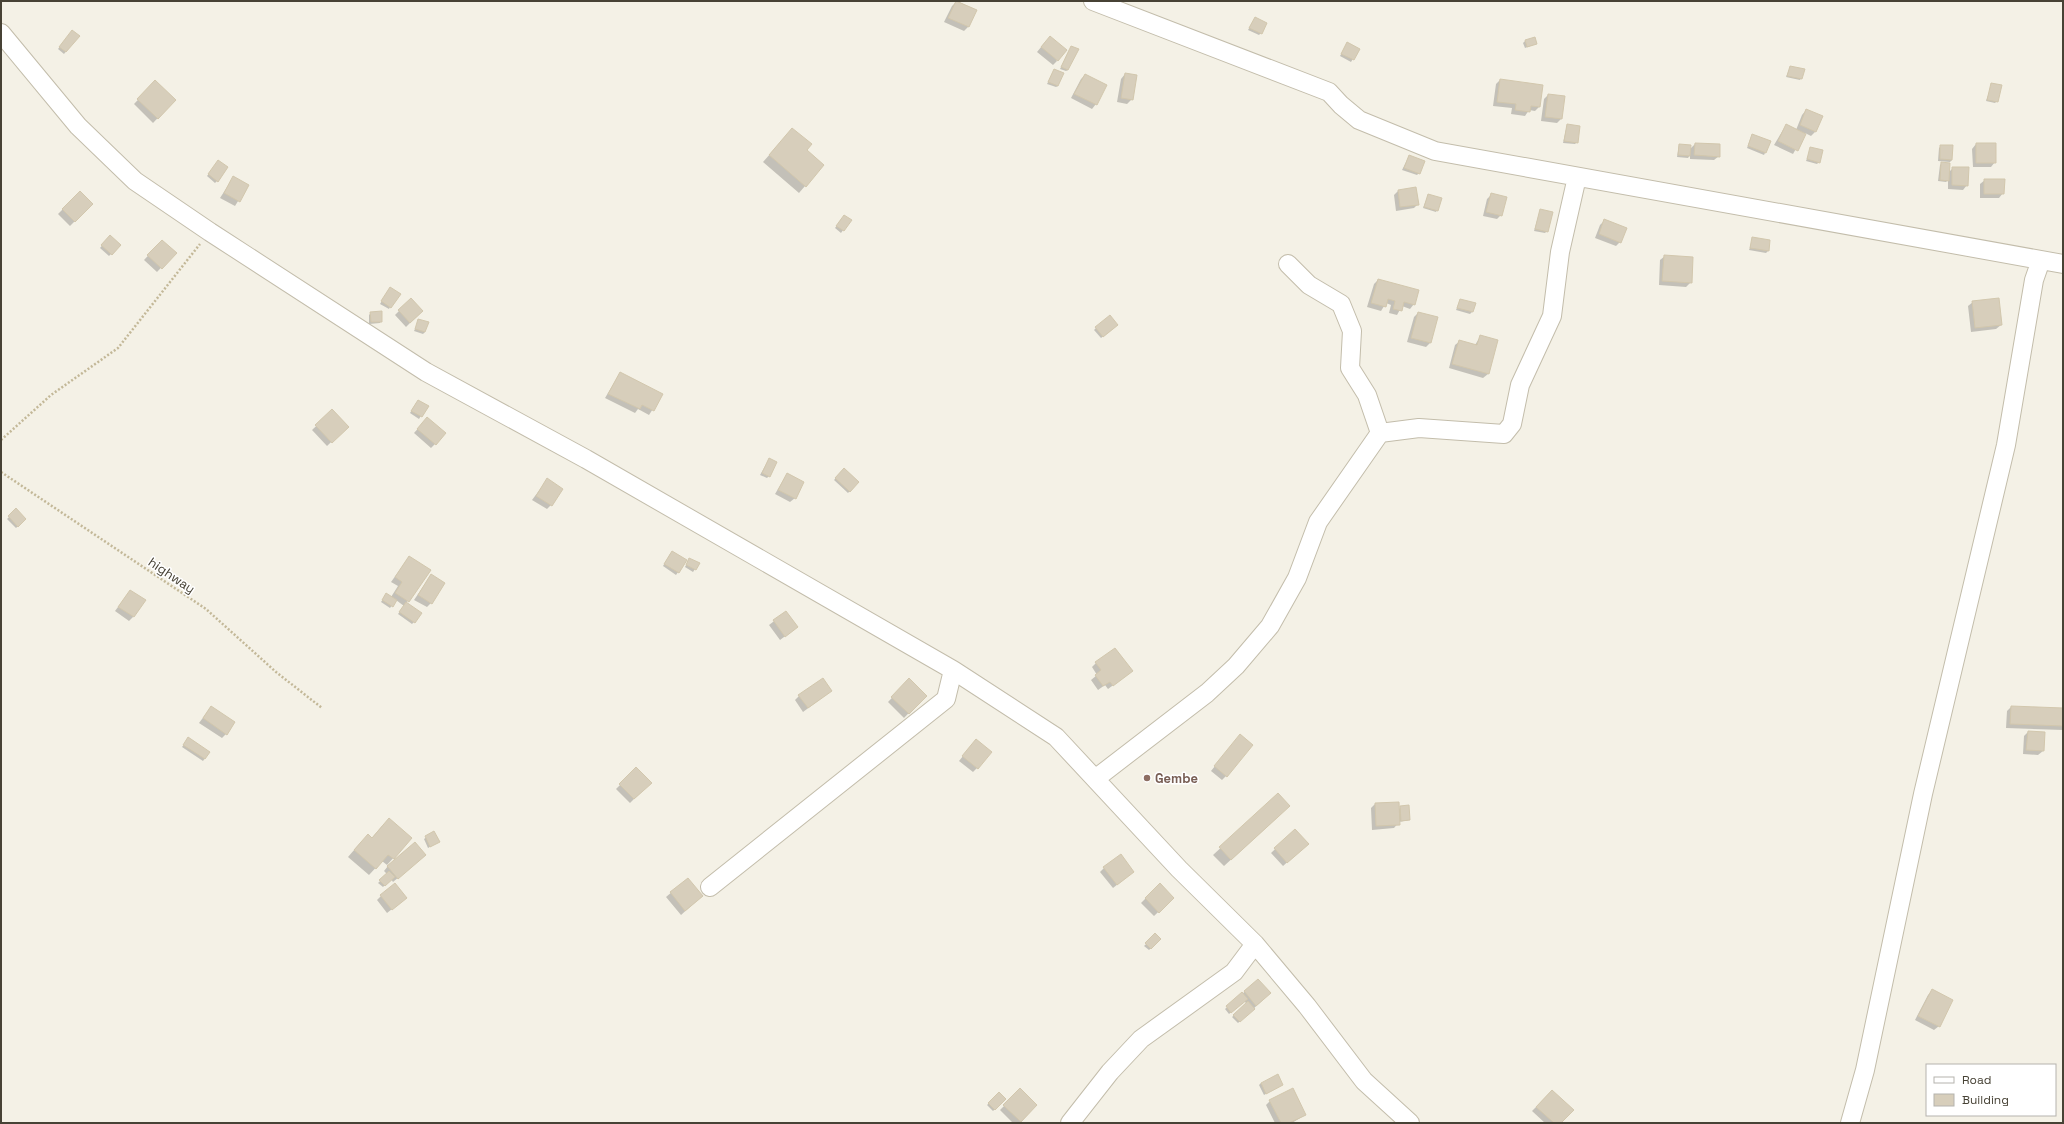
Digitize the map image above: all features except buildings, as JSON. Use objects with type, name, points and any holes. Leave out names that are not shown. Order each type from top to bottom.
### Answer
[{"type":"street","points":[[1093,1],[1329,92],[1341,105],[1359,120],[1435,151],[2063,264]]},
{"type":"street","points":[[1,33],[78,126],[135,181],[210,232],[426,372],[586,459],[953,670],[1056,737],[1179,869],[1255,944],[1307,1006],[1364,1081],[1410,1123]]},
{"type":"street","points":[[1095,779],[1207,693],[1236,666],[1270,626],[1297,578],[1318,522],[1380,433],[1419,428],[1504,434],[1512,424],[1520,385],[1552,316],[1560,252],[1577,177]]},
{"type":"street","points":[[1850,1123],[1865,1070],[1922,794],[2006,445],[2034,280],[2041,260]]},
{"type":"street","points":[[1288,264],[1308,285],[1340,304],[1352,331],[1350,368],[1367,395],[1380,433]]},
{"type":"street","points":[[710,887],[946,699],[953,670]]},
{"type":"street","points":[[1070,1123],[1110,1072],[1141,1039],[1234,972],[1255,944]]},
{"type":"path","points":[[1,440],[51,395],[118,348],[210,232]]},
{"type":"path","name":"highway","points":[[1,472],[206,609],[276,672],[322,708]]},
{"type":"place","name":"Gembe","points":[[1147,778]]}]
